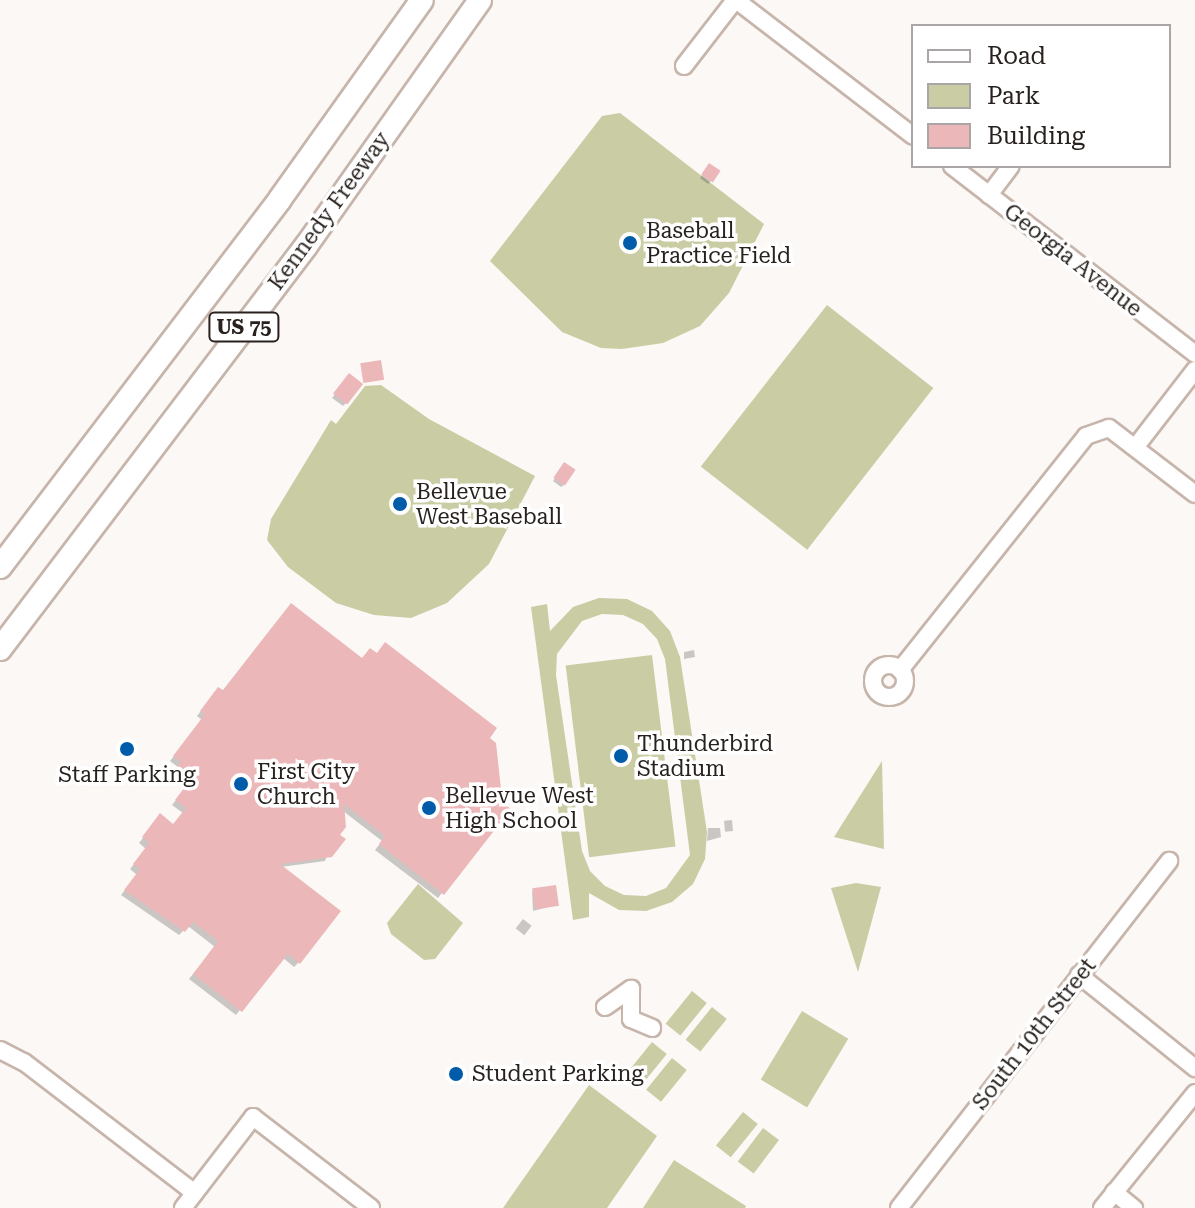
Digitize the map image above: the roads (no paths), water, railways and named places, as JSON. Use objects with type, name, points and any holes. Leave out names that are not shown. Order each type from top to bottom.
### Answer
[{"type":"highway","name":"US 75","points":[[0,567],[261,224],[422,0]]},
{"type":"highway","name":"Kennedy Freeway","points":[[0,649],[306,246],[480,0]]},
{"type":"street","points":[[684,66],[736,0],[911,134]]},
{"type":"street","name":"Georgia Avenue","points":[[955,168],[1195,354]]},
{"type":"street","points":[[989,195],[1009,168]]},
{"type":"street","points":[[1137,445],[1195,370]]},
{"type":"street","points":[[900,670],[1086,436],[1109,428],[1137,445],[1195,494]]},
{"type":"street","name":"South 10th Street","points":[[899,1208],[1169,861]]},
{"type":"street","points":[[1079,975],[1195,1068]]},
{"type":"street","points":[[605,1007],[631,989],[631,1019],[652,1028]]},
{"type":"street","points":[[0,1050],[24,1062],[195,1193]]},
{"type":"street","points":[[1102,1208],[1195,1093]]},
{"type":"street","points":[[183,1208],[253,1117],[371,1208]]},
{"type":"street","points":[[1114,1192],[1134,1208]]},
{"type":"place","name":"Baseball Practice Field","points":[[630,243]]},
{"type":"place","name":"Bellevue West Baseball","points":[[400,504]]},
{"type":"place","name":"Staff Parking","points":[[127,749]]},
{"type":"place","name":"Thunderbird Stadium","points":[[621,756]]},
{"type":"place","name":"First City Church","points":[[241,784]]},
{"type":"place","name":"Bellevue West High School","points":[[429,808]]},
{"type":"place","name":"Student Parking","points":[[456,1074]]}]
